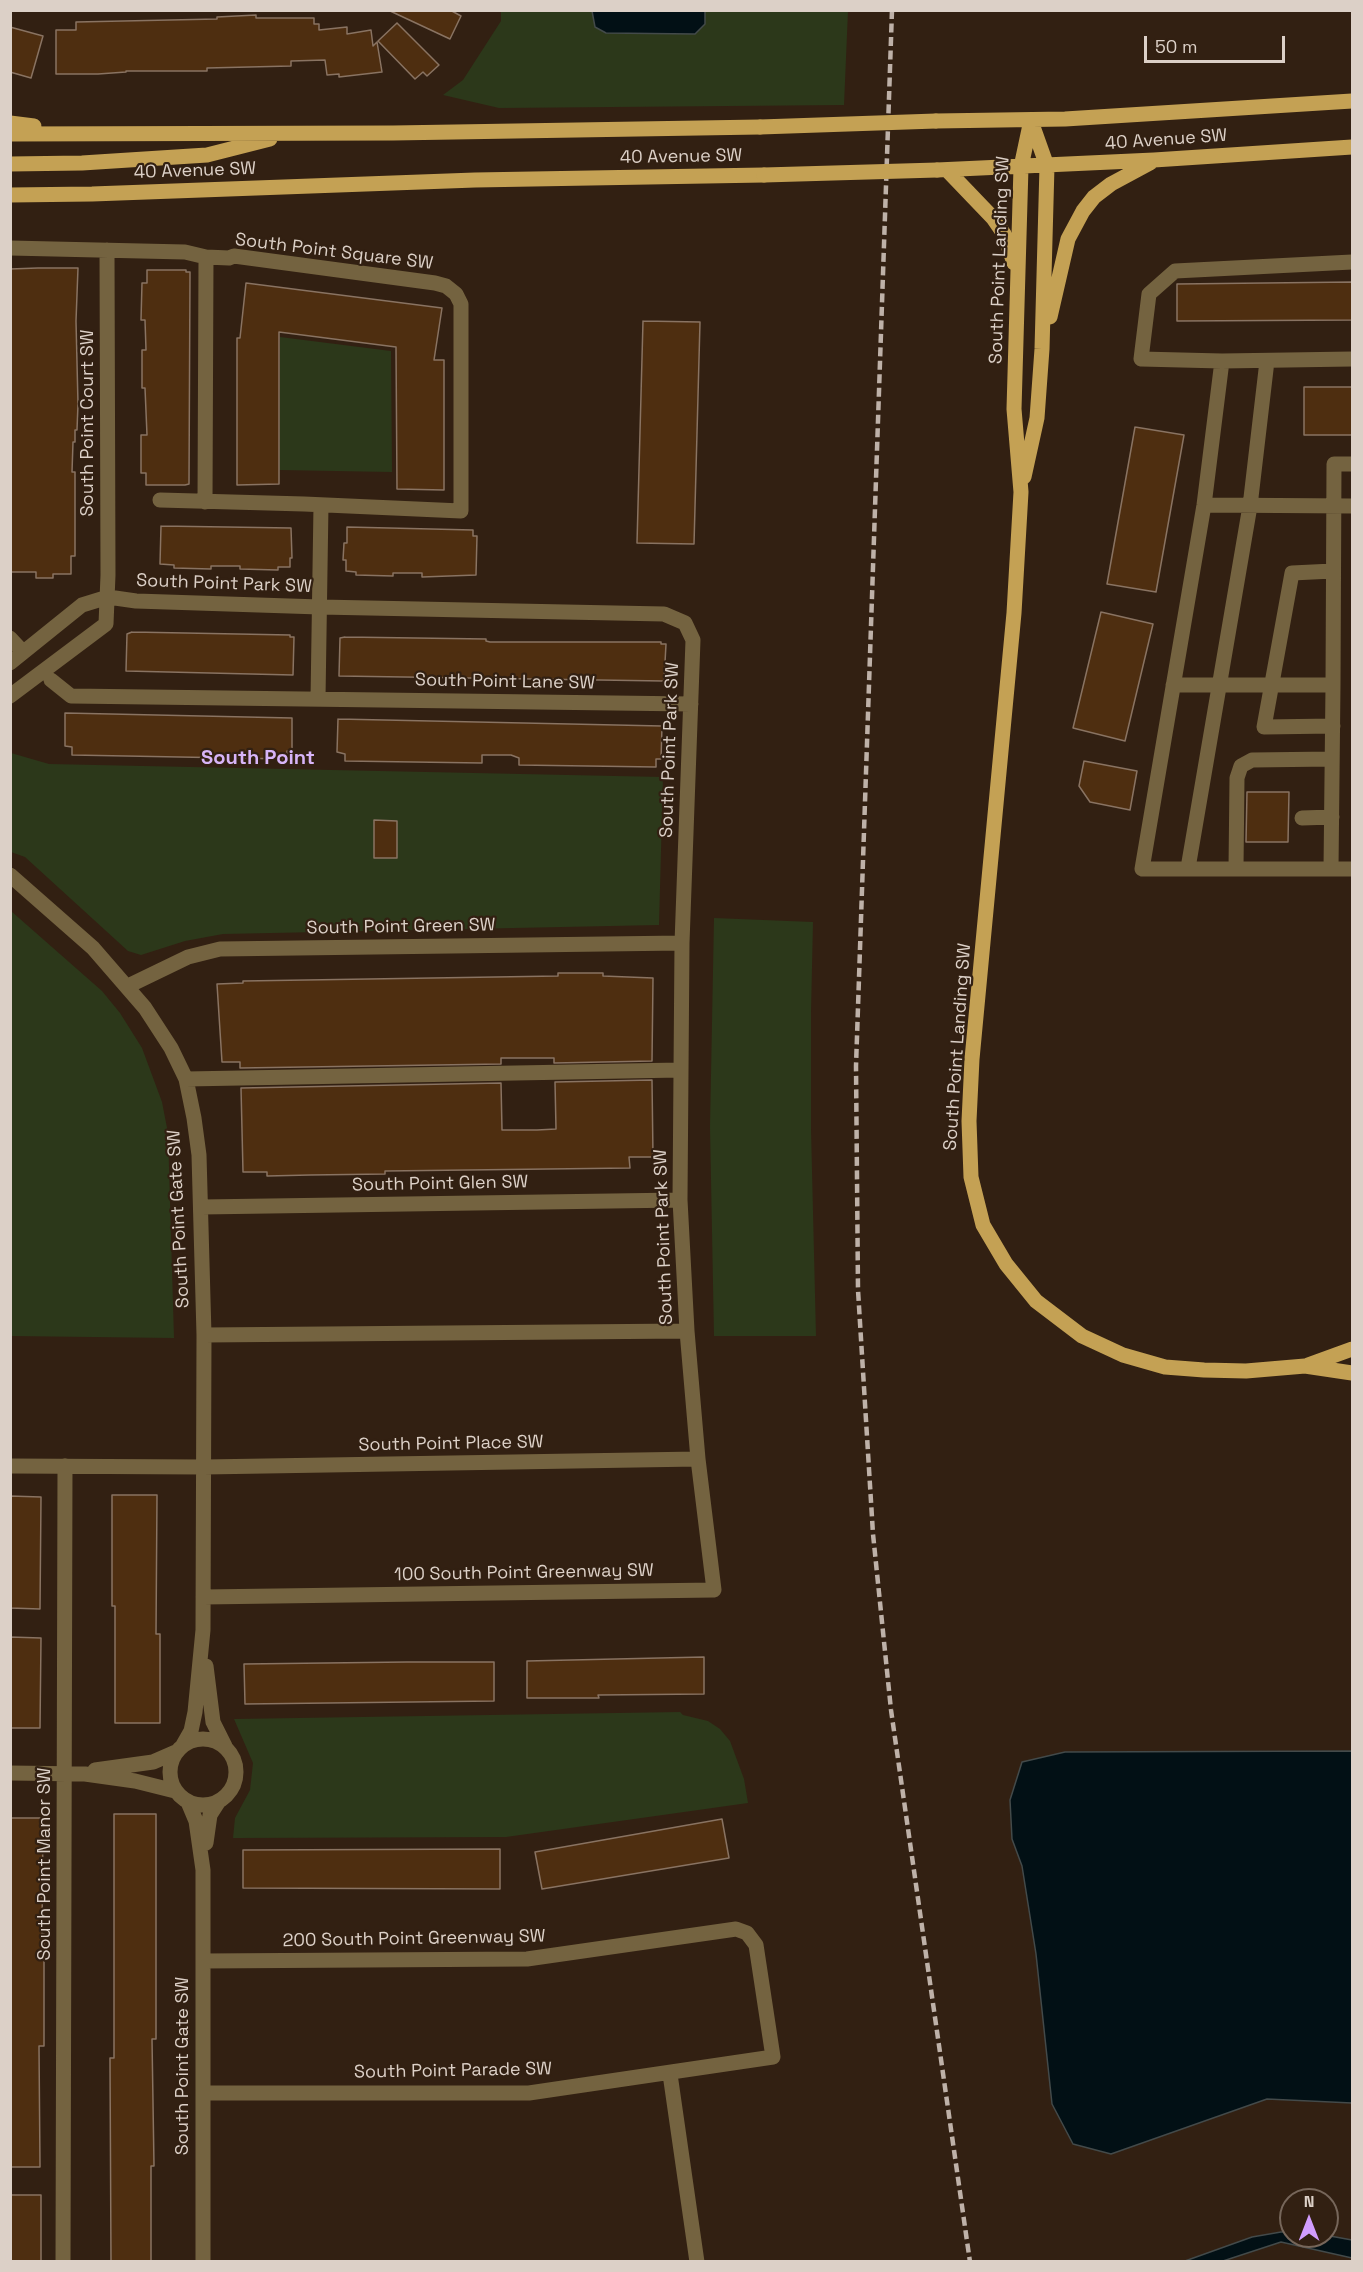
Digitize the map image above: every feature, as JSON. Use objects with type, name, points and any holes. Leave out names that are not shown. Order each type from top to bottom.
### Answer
[{"type":"main road","name":"40 Avenue SW","points":[[10,134],[760,128],[1031,120],[1353,101]]},
{"type":"main road","name":"South Point Landing SW","points":[[1021,492],[1037,418],[1042,349],[1047,166],[1031,120]]},
{"type":"main road","name":"South Point Landing SW","points":[[1031,120],[1021,167],[1017,273],[1014,409],[1021,492],[1014,613],[972,1059],[969,1121],[971,1177],[983,1225],[1006,1264],[1036,1301],[1082,1336],[1123,1355],[1165,1367],[1204,1371],[1246,1371],[1305,1366],[1353,1373]]},
{"type":"main road","points":[[10,123],[88,134]]},
{"type":"main road","points":[[10,164],[82,163],[207,155],[293,133]]},
{"type":"main road","name":"40 Avenue SW","points":[[10,195],[475,180],[942,170],[1047,166],[1353,147]]},
{"type":"main road","points":[[1042,349],[1068,239],[1076,222],[1094,196],[1154,160]]},
{"type":"main road","points":[[942,170],[977,200],[999,226],[1004,234],[1017,273]]},
{"type":"main road","name":"South Point Landing SW","points":[[1305,1366],[1353,1349]]},
{"type":"street","name":"South Point Square SW","points":[[10,248],[184,252],[206,257],[229,258],[234,256],[435,284],[446,286],[456,294],[461,304],[461,511],[160,500]]},
{"type":"street","name":"South Point Court SW","points":[[108,250],[108,597]]},
{"type":"street","points":[[205,502],[206,257]]},
{"type":"street","points":[[1353,262],[1175,271],[1149,294],[1141,359],[1222,361],[1353,359]]},
{"type":"street","points":[[1222,361],[1204,504],[1142,869],[1353,869]]},
{"type":"street","points":[[1188,868],[1250,506],[1267,361]]},
{"type":"street","points":[[1332,869],[1334,464],[1353,464]]},
{"type":"street","points":[[1204,504],[1353,506]]},
{"type":"street","points":[[318,699],[321,505]]},
{"type":"street","points":[[1333,571],[1292,573],[1264,727],[1333,726]]},
{"type":"street","points":[[10,696],[106,624],[108,597]]},
{"type":"street","name":"South Point Park SW","points":[[10,663],[82,605],[108,597],[136,601],[320,607],[670,615],[685,623],[691,634],[693,646],[682,943],[681,1200],[687,1331],[698,1459]]},
{"type":"street","points":[[10,638],[23,652]]},
{"type":"street","name":"South Point Lane SW","points":[[51,680],[71,696],[691,704]]},
{"type":"street","points":[[1173,685],[1219,687],[1333,685]]},
{"type":"street","points":[[1236,868],[1237,778],[1241,766],[1252,760],[1332,759]]},
{"type":"street","points":[[1302,818],[1332,817]]},
{"type":"street","name":"South Point Gate SW","points":[[10,875],[93,948],[128,986],[171,1048],[186,1079],[199,1155],[201,1207],[204,1335],[203,1630],[195,1712],[191,1731],[179,1749]]},
{"type":"street","name":"South Point Green SW","points":[[128,986],[188,957],[220,949],[682,943]]},
{"type":"street","points":[[186,1079],[680,1070]]},
{"type":"street","name":"South Point Glen SW","points":[[201,1207],[681,1200]]},
{"type":"street","points":[[204,1335],[687,1331]]},
{"type":"street","name":"South Point Place SW","points":[[10,1466],[204,1467],[698,1459]]},
{"type":"street","name":"100 South Point Greenway SW","points":[[203,1597],[714,1590],[698,1459]]},
{"type":"street","name":"South Point Manor SW","points":[[63,2262],[65,1466]]},
{"type":"street","name":"South Point Gate SW","points":[[203,1630],[213,1722],[226,1748]]},
{"type":"street","points":[[65,1774],[153,1762],[179,1749],[203,1738],[218,1742],[226,1748],[234,1760],[236,1777],[229,1792],[219,1801],[203,1805],[188,1802],[176,1791],[169,1772],[171,1760],[179,1749]]},
{"type":"street","points":[[10,1773],[85,1774],[135,1781],[176,1791]]},
{"type":"street","name":"South Point Gate SW","points":[[203,2262],[203,1870],[210,1815],[219,1801]]},
{"type":"street","name":"South Point Gate SW","points":[[188,1802],[196,1821],[203,1870]]},
{"type":"street","name":"200 South Point Greenway SW","points":[[203,1961],[527,1959],[736,1929],[747,1933],[756,1945],[773,2058]]},
{"type":"street","name":"South Point Parade SW","points":[[203,2093],[529,2093],[773,2058]]},
{"type":"street","points":[[670,2074],[697,2262]]},
{"type":"green space","points":[[501,11],[848,11],[844,105],[499,108],[443,95],[463,80],[501,21]]},
{"type":"green space","points":[[280,337],[391,351],[392,472],[279,470]]},
{"type":"green space","points":[[11,753],[49,764],[663,777],[659,925],[223,934],[185,941],[141,955],[128,951],[25,857],[11,852]]},
{"type":"green space","points":[[11,911],[102,991],[120,1013],[142,1048],[162,1102],[168,1133],[174,1338],[11,1336]]},
{"type":"green space","points":[[714,918],[813,922],[811,1129],[816,1336],[714,1336],[710,1127]]},
{"type":"green space","points":[[680,1712],[683,1715],[708,1721],[720,1729],[730,1741],[744,1779],[748,1803],[506,1837],[233,1838],[235,1818],[250,1790],[253,1763],[234,1719]]},
{"type":"shaded area","points":[[592,11],[705,11],[705,24],[695,34],[606,33],[595,27]]},
{"type":"shaded area","points":[[1352,1751],[1352,2103],[1267,2099],[1111,2154],[1073,2144],[1052,2104],[1036,1954],[1022,1866],[1012,1839],[1010,1800],[1022,1762],[1065,1752]]},
{"type":"shaded area","points":[[1279,2232],[1279,2243],[1223,2261],[1185,2261],[1252,2237]]},
{"type":"shaded area","points":[[1339,2238],[1352,2240],[1352,2258],[1308,2248],[1339,2248]]},
{"type":"building","points":[[388,10],[450,10],[461,16],[450,39]]},
{"type":"building","points":[[256,15],[256,18],[314,18],[314,24],[319,24],[319,30],[347,27],[347,34],[371,30],[373,46],[377,42],[382,72],[339,77],[339,74],[327,75],[325,60],[291,61],[291,66],[207,68],[207,71],[56,74],[56,30],[76,30],[76,22],[217,19],[217,17]]},
{"type":"building","points":[[397,23],[439,65],[427,76],[423,72],[415,79],[378,41]]},
{"type":"building","points":[[10,27],[43,36],[31,78],[10,72]]},
{"type":"building","points":[[78,268],[76,321],[78,404],[72,472],[75,472],[75,556],[71,556],[71,574],[53,574],[53,578],[36,578],[36,572],[10,572],[10,269]]},
{"type":"building","points":[[147,270],[186,270],[190,272],[189,484],[185,485],[146,485],[146,473],[141,473],[141,435],[147,435],[145,388],[142,388],[142,350],[146,350],[145,320],[141,320],[142,283],[147,283]]},
{"type":"building","points":[[1353,282],[1353,320],[1177,321],[1177,284]]},
{"type":"building","points":[[246,283],[442,308],[434,360],[444,360],[444,490],[397,489],[396,347],[279,332],[279,484],[237,485],[237,338],[240,338]]},
{"type":"building","points":[[643,321],[700,322],[694,544],[637,543]]},
{"type":"building","points":[[1304,387],[1353,387],[1353,435],[1304,435]]},
{"type":"building","points":[[1135,427],[1184,435],[1156,592],[1107,584]]},
{"type":"building","points":[[161,526],[291,528],[290,567],[278,567],[278,570],[211,566],[211,569],[174,568],[174,565],[160,564]]},
{"type":"building","points":[[347,527],[473,530],[473,536],[477,536],[476,575],[422,577],[422,573],[393,573],[393,576],[356,575],[356,572],[346,571],[346,560],[343,560],[344,543],[347,543]]},
{"type":"building","points":[[1101,612],[1153,624],[1125,741],[1073,728]]},
{"type":"building","points":[[132,632],[290,635],[294,637],[293,675],[126,671],[127,634]]},
{"type":"building","points":[[340,638],[486,639],[490,642],[661,642],[661,644],[666,644],[664,681],[339,676]]},
{"type":"building","points":[[65,713],[292,718],[292,751],[287,751],[287,759],[72,755],[72,747],[65,746]]},
{"type":"building","points":[[338,719],[662,726],[661,759],[656,759],[656,767],[519,765],[519,758],[511,755],[482,755],[482,763],[345,761],[345,754],[337,752]]},
{"type":"building","points":[[1084,761],[1137,771],[1130,810],[1090,802],[1079,786]]},
{"type":"building","points":[[1247,792],[1289,792],[1288,842],[1246,842]]},
{"type":"building","points":[[374,820],[397,821],[397,858],[374,858]]},
{"type":"building","points":[[558,973],[603,973],[603,976],[653,978],[652,1061],[554,1063],[554,1058],[501,1058],[501,1064],[240,1068],[240,1062],[222,1062],[217,984],[243,983],[243,981],[558,976]]},
{"type":"building","points":[[652,1080],[653,1157],[629,1157],[630,1168],[385,1171],[385,1174],[267,1176],[267,1172],[243,1172],[241,1088],[501,1083],[502,1130],[537,1130],[556,1129],[555,1082]]},
{"type":"building","points":[[112,1495],[157,1495],[156,1634],[160,1634],[160,1723],[115,1723]]},
{"type":"building","points":[[10,1496],[41,1497],[40,1609],[10,1608]]},
{"type":"building","points":[[10,1637],[41,1638],[40,1728],[10,1728]]},
{"type":"building","points":[[704,1657],[704,1694],[527,1698],[527,1661]]},
{"type":"building","points":[[494,1662],[494,1701],[245,1704],[244,1664]]},
{"type":"building","points":[[114,1814],[156,1814],[156,2039],[152,2039],[154,2166],[151,2166],[151,2262],[111,2262],[110,2058],[114,2058]]},
{"type":"building","points":[[10,1818],[43,1818],[44,2046],[39,2046],[40,2167],[10,2167]]},
{"type":"building","points":[[722,1819],[729,1858],[542,1889],[535,1852]]},
{"type":"building","points":[[500,1849],[500,1889],[243,1888],[243,1850]]},
{"type":"building","points":[[10,2195],[41,2195],[41,2262],[10,2262]]},
{"type":"railway","points":[[892,10],[856,1066],[858,1290],[873,1534],[891,1710],[970,2262]]},
{"type":"district","name":"South Point","points":[[258,759]]}]
